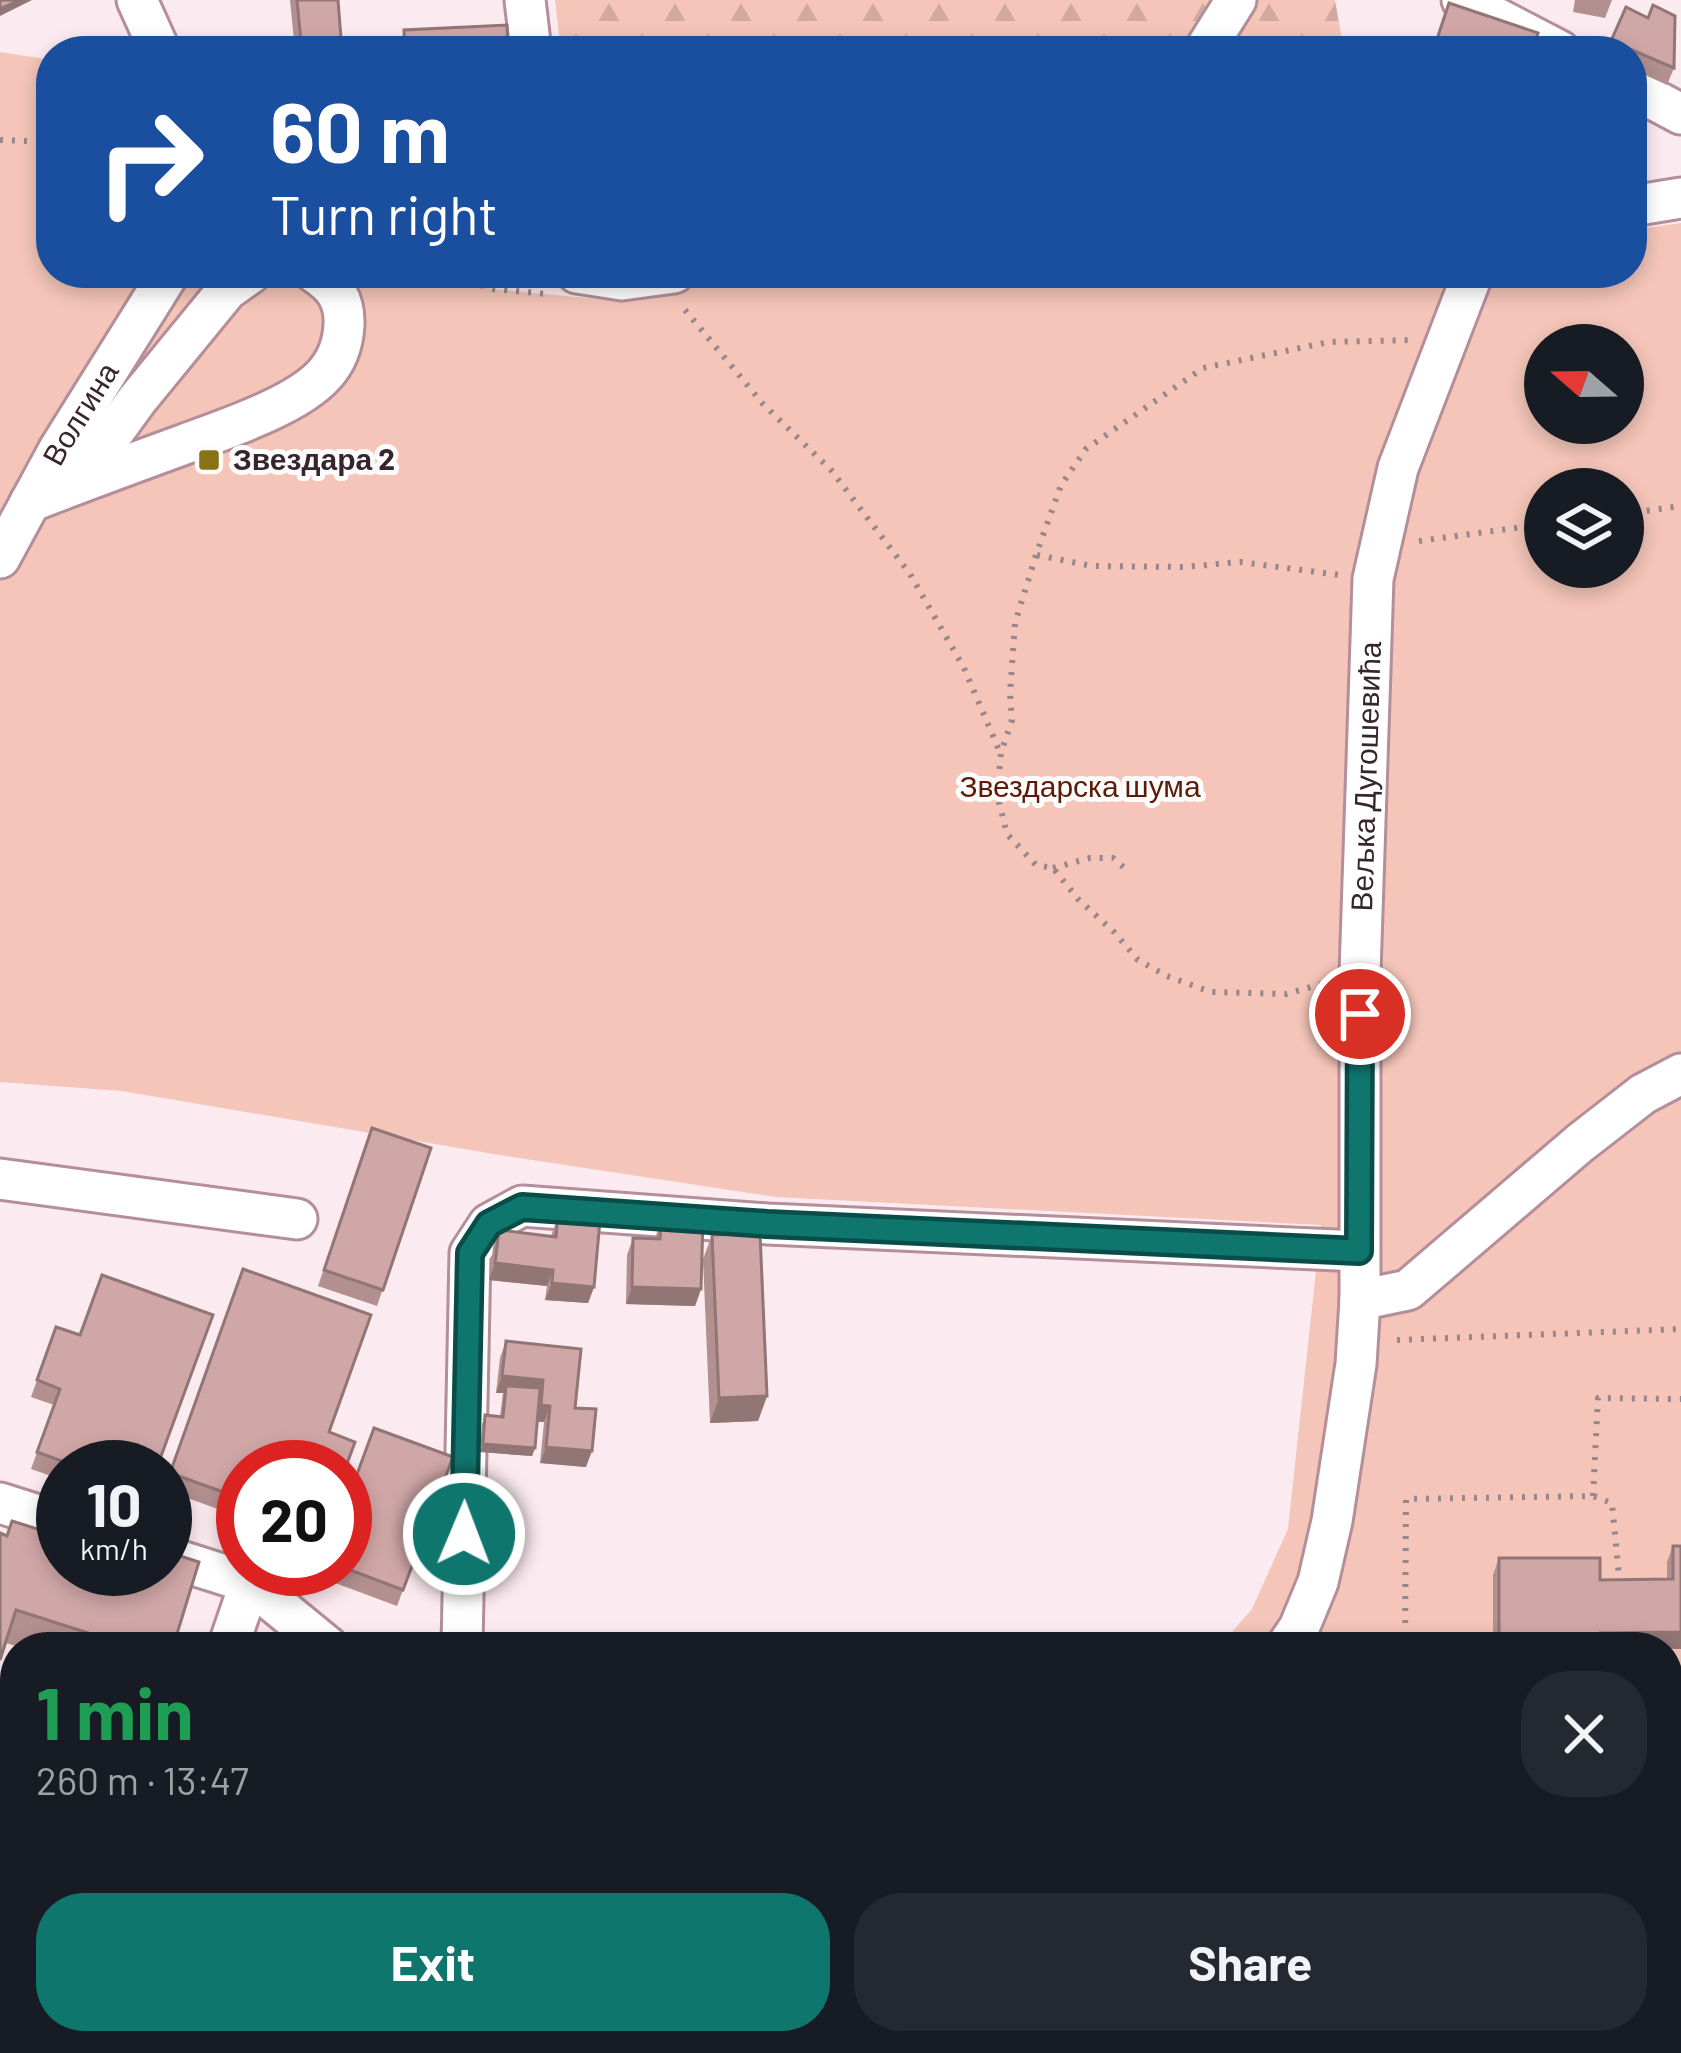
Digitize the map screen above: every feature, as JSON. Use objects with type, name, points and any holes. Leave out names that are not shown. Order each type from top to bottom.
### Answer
[{"type":"street","points":[[137,0],[153,36]]},
{"type":"street","points":[[525,0],[529,36]]},
{"type":"street","points":[[1213,36],[1236,0]]},
{"type":"street","points":[[1462,0],[1530,36]]},
{"type":"street","points":[[1647,96],[1681,114]]},
{"type":"street","points":[[1647,204],[1681,198]]},
{"type":"street","name":"Волгина","points":[[0,558],[159,288]]},
{"type":"street","points":[[76,484],[137,400],[230,288]]},
{"type":"street","points":[[30,502],[232,426],[301,394],[325,375],[340,351],[343,304],[334,288]]},
{"type":"street","name":"Вељка Дугошевића","points":[[1296,1632],[1318,1582],[1332,1521],[1356,1364],[1360,973],[1369,638],[1376,562],[1398,468],[1467,288]]},
{"type":"street","points":[[1360,1300],[1408,1290],[1611,1118],[1643,1094],[1681,1075]]},
{"type":"street","points":[[0,1179],[298,1219]]},
{"type":"street","points":[[461,1632],[470,1253],[489,1224],[522,1207],[767,1224],[1359,1251]]},
{"type":"street","points":[[0,1503],[36,1514]]},
{"type":"street","points":[[233,1632],[246,1596]]},
{"type":"street","points":[[266,1596],[310,1632]]},
{"type":"path","points":[[0,140],[36,141]]},
{"type":"path","points":[[674,288],[706,338],[763,404],[831,470],[910,574],[964,668],[1000,753]]},
{"type":"path","points":[[1128,871],[1113,858],[1090,858],[1053,868],[1036,865],[1007,833],[997,794],[1000,753],[1012,721],[1015,623],[1061,485],[1086,448],[1203,368],[1329,342],[1447,339]]},
{"type":"path","points":[[1644,511],[1681,506]]},
{"type":"path","points":[[1036,555],[1092,566],[1376,562],[1524,529]]},
{"type":"path","points":[[1053,868],[1138,960],[1211,992],[1286,994],[1360,973]]},
{"type":"path","points":[[1357,1342],[1681,1329]]},
{"type":"path","points":[[1593,1496],[1598,1398],[1681,1399]]},
{"type":"path","points":[[1405,1632],[1406,1499],[1593,1496],[1612,1503],[1618,1576]]},
{"type":"green space","points":[[555,0],[1335,0],[1341,36],[559,36]]},
{"type":"green space","name":"Звездарска шума","points":[[0,52],[36,58],[36,288],[489,288],[618,301],[621,288],[1647,288],[1647,228],[1681,223],[1681,1632],[1232,1632],[1252,1609],[1288,1529],[1321,1225],[776,1197],[122,1091],[0,1082]]},
{"type":"building","points":[[297,0],[338,0],[341,36],[301,36]]},
{"type":"building","points":[[1449,3],[1538,33],[1537,36],[1438,36]]},
{"type":"building","points":[[1653,5],[1675,16],[1674,68],[1647,56],[1647,36],[1613,36],[1626,7],[1648,18]]},
{"type":"building","points":[[507,25],[507,36],[404,36],[404,30]]},
{"type":"building","points":[[372,1128],[431,1148],[383,1290],[324,1270]]},
{"type":"building","points":[[558,1216],[600,1220],[594,1287],[552,1283],[553,1270],[495,1263],[499,1230],[556,1237]]},
{"type":"building","points":[[661,1219],[703,1220],[701,1289],[632,1287],[633,1238],[660,1239]]},
{"type":"building","points":[[760,1233],[767,1396],[719,1398],[712,1235]]},
{"type":"building","points":[[243,1269],[371,1315],[329,1432],[350,1440],[216,1440],[216,1489],[192,1481],[192,1440],[182,1440]]},
{"type":"building","points":[[102,1275],[213,1315],[167,1440],[41,1440],[60,1389],[37,1380],[56,1327],[80,1335]]},
{"type":"building","points":[[506,1341],[581,1349],[575,1408],[596,1409],[592,1451],[546,1447],[550,1406],[541,1405],[543,1380],[502,1376]]},
{"type":"building","points":[[506,1386],[540,1388],[535,1448],[483,1444],[485,1415],[503,1417]]},
{"type":"building","points":[[374,1428],[453,1457],[403,1590],[372,1578],[370,1440]]},
{"type":"building","points":[[12,1521],[36,1529],[36,1596],[189,1596],[178,1632],[85,1632],[16,1610],[9,1632],[0,1632],[0,1533],[7,1536]]},
{"type":"building","points":[[1673,1546],[1681,1546],[1681,1632],[1499,1632],[1499,1558],[1600,1558],[1600,1580],[1673,1579]]},
{"type":"place","name":"Звездара 2","points":[[209,460]]},
{"type":"route","points":[[464,1534],[470,1253],[489,1224],[522,1207],[767,1224],[1359,1251],[1360,1014]]}]
